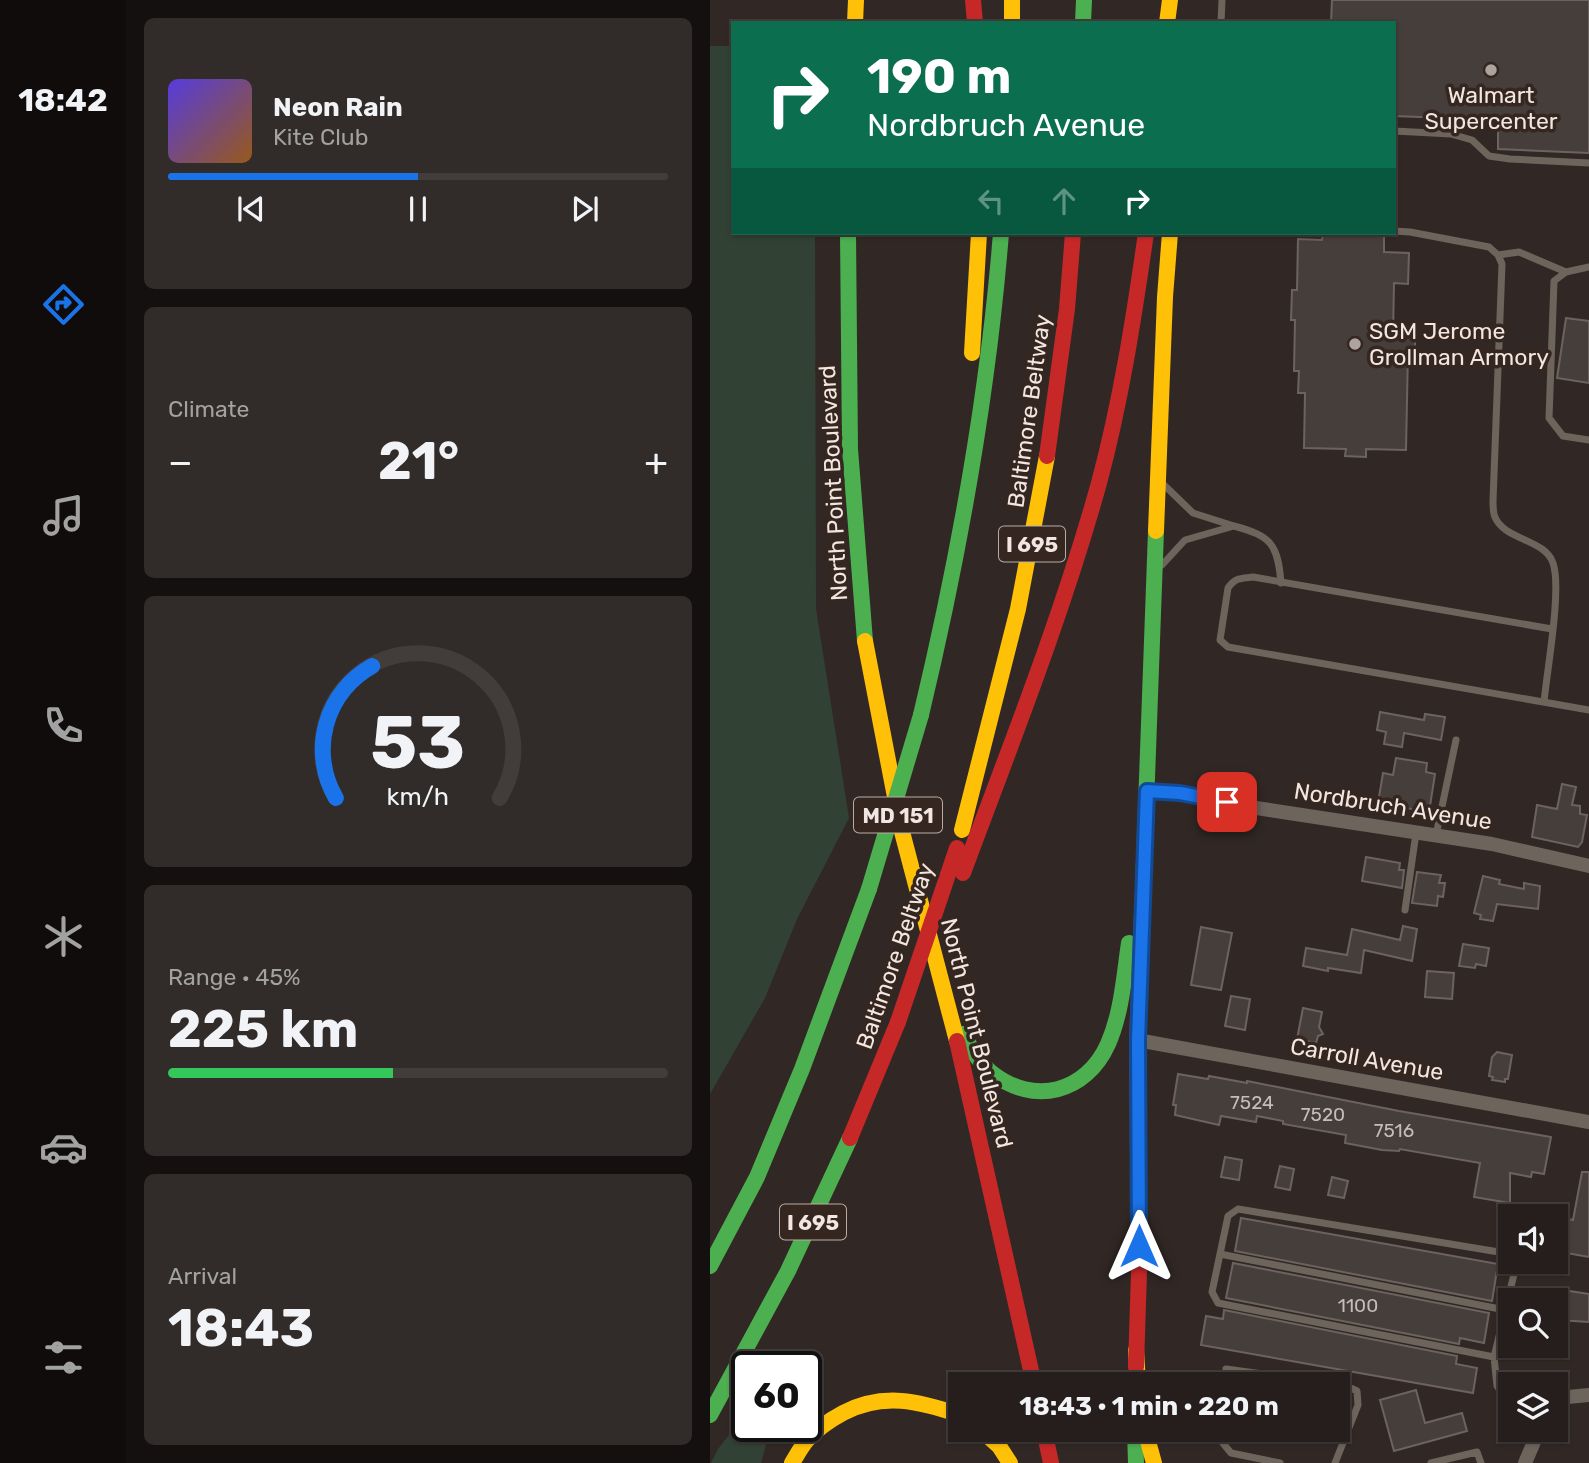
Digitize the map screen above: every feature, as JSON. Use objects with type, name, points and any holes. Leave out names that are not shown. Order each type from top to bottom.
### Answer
[{"type":"main road","points":[[855,21],[856,0]]},
{"type":"main road","points":[[973,0],[975,21]]},
{"type":"main road","points":[[1012,0],[1012,21]]},
{"type":"main road","points":[[1083,21],[1084,0]]},
{"type":"main road","points":[[1169,21],[1171,0]]},
{"type":"main road","name":"North Point Boulevard","points":[[848,235],[850,449],[863,629],[901,828],[947,996],[1031,1372]]},
{"type":"main road","points":[[921,715],[941,598],[969,395],[979,235]]},
{"type":"main road","name":"Baltimore Beltway","points":[[710,1265],[757,1177],[802,1069],[869,889],[900,790],[943,624],[966,513],[984,397],[1001,235]]},
{"type":"main road","name":"Baltimore Beltway","points":[[710,1415],[749,1348],[817,1215],[865,1106],[898,1022],[957,848],[984,755],[1037,517],[1056,403],[1070,285],[1073,235]]},
{"type":"main road","points":[[898,1022],[963,873],[1057,614],[1097,489],[1126,368],[1146,235]]},
{"type":"main road","points":[[1137,1372],[1138,1040],[1143,868],[1165,297],[1170,235]]},
{"type":"main road","points":[[947,996],[968,1047],[982,1065],[1008,1085],[1024,1092],[1038,1094],[1051,1093],[1077,1082],[1091,1070],[1108,1043],[1114,1025],[1143,868]]},
{"type":"main road","points":[[710,1240],[802,1069]]},
{"type":"main road","points":[[792,1463],[810,1437],[835,1418],[862,1406],[891,1399],[929,1404],[948,1411]]},
{"type":"main road","points":[[994,1442],[1010,1463]]},
{"type":"main road","points":[[1047,1442],[1051,1463]]},
{"type":"main road","points":[[1135,1442],[1136,1463]]},
{"type":"main road","points":[[1148,1442],[1153,1463]]},
{"type":"street","name":"Nordbruch Avenue","points":[[1147,791],[1180,793],[1250,807],[1492,844],[1588,866]]},
{"type":"street","name":"Carroll Avenue","points":[[1138,1040],[1588,1122]]},
{"type":"street","points":[[1568,1397],[1588,1395]]},
{"type":"street","points":[[1525,1463],[1534,1442]]},
{"type":"lane","points":[[1221,21],[1222,0]]},
{"type":"lane","points":[[1396,131],[1451,134],[1472,140],[1489,156],[1588,163]]},
{"type":"lane","points":[[1396,231],[1489,247],[1498,255],[1502,264],[1494,516],[1500,525],[1547,553],[1553,562],[1557,589],[1544,702]]},
{"type":"lane","points":[[1498,255],[1519,252],[1566,272]]},
{"type":"lane","points":[[1588,267],[1566,272],[1554,281],[1549,418],[1563,436],[1588,439]]},
{"type":"lane","points":[[1159,480],[1193,513],[1256,532],[1271,544],[1280,559],[1281,583]]},
{"type":"lane","points":[[1154,573],[1185,540],[1234,526]]},
{"type":"lane","points":[[1552,629],[1240,578],[1232,582],[1228,589],[1220,640],[1228,647],[1588,710]]},
{"type":"lane","points":[[1436,836],[1456,740]]},
{"type":"lane","points":[[1405,911],[1416,833]]},
{"type":"lane","points":[[1494,1357],[1218,1303],[1212,1292],[1228,1216],[1238,1209],[1498,1252]]},
{"type":"lane","points":[[1220,1254],[1498,1309]]},
{"type":"lane","points":[[1498,1340],[1494,1357],[1498,1387]]},
{"type":"lane","points":[[1226,1372],[1226,1369],[1248,1372]]},
{"type":"lane","points":[[1350,1388],[1357,1391],[1358,1405],[1350,1425]]},
{"type":"lane","points":[[1222,1442],[1231,1453],[1280,1463]]},
{"type":"lane","points":[[1335,1463],[1343,1442]]},
{"type":"lane","points":[[1431,1463],[1477,1452],[1481,1463]]},
{"type":"green space","points":[[710,46],[731,46],[731,235],[815,235],[816,609],[849,818],[797,919],[765,998],[710,1094]]},
{"type":"green space","points":[[731,1432],[731,1442],[767,1442],[761,1463],[711,1463]]},
{"type":"building","name":"Walmart Supercenter","points":[[1332,0],[1589,0],[1589,153],[1498,149],[1498,120],[1396,116],[1396,21],[1331,21]]},
{"type":"building","name":"SGM Jerome Grollman Armory","points":[[1323,235],[1384,235],[1384,252],[1409,253],[1408,284],[1394,283],[1393,335],[1415,336],[1415,352],[1408,352],[1406,450],[1366,449],[1366,457],[1345,456],[1346,449],[1304,448],[1305,393],[1298,393],[1299,371],[1294,371],[1295,320],[1291,320],[1292,290],[1297,290],[1298,239],[1322,240]]},
{"type":"building","points":[[1566,318],[1589,321],[1589,383],[1557,378]]},
{"type":"building","points":[[1380,712],[1424,720],[1425,714],[1445,717],[1441,740],[1404,733],[1402,747],[1384,744],[1386,732],[1377,730]]},
{"type":"building","points":[[1396,758],[1427,763],[1426,772],[1435,774],[1430,806],[1424,805],[1423,811],[1378,803],[1383,773],[1393,775]]},
{"type":"building","points":[[1562,784],[1576,787],[1572,805],[1580,806],[1580,814],[1587,815],[1582,842],[1578,847],[1532,837],[1537,805],[1557,809]]},
{"type":"building","points":[[1366,857],[1400,863],[1399,870],[1404,870],[1402,888],[1362,881]]},
{"type":"building","points":[[1417,872],[1441,875],[1439,883],[1445,883],[1443,897],[1438,896],[1437,906],[1412,903]]},
{"type":"building","points":[[1483,876],[1500,880],[1499,884],[1524,889],[1524,883],[1540,886],[1538,909],[1497,904],[1493,921],[1480,919],[1481,915],[1474,913]]},
{"type":"building","points":[[1403,926],[1417,929],[1412,961],[1364,950],[1361,973],[1303,966],[1306,948],[1347,955],[1352,929],[1400,940]]},
{"type":"building","points":[[1201,927],[1232,933],[1221,990],[1191,985]]},
{"type":"building","points":[[1463,944],[1489,948],[1486,966],[1459,966]]},
{"type":"building","points":[[1427,971],[1454,973],[1452,999],[1425,997]]},
{"type":"building","points":[[1231,996],[1250,999],[1245,1030],[1225,1026]]},
{"type":"building","points":[[1303,1008],[1322,1012],[1319,1027],[1323,1034],[1318,1036],[1316,1043],[1297,1039]]},
{"type":"building","points":[[1497,1052],[1512,1055],[1508,1079],[1505,1079],[1505,1082],[1492,1080],[1493,1077],[1489,1076],[1492,1057]]},
{"type":"building","points":[[1178,1074],[1247,1081],[1551,1137],[1544,1174],[1532,1172],[1531,1177],[1510,1173],[1510,1203],[1474,1197],[1480,1163],[1400,1149],[1382,1150],[1345,1143],[1346,1135],[1283,1124],[1283,1121],[1257,1116],[1256,1122],[1221,1116],[1219,1125],[1175,1115],[1176,1105],[1173,1105]]},
{"type":"building","points":[[1225,1157],[1242,1160],[1239,1180],[1221,1177]]},
{"type":"building","points":[[1280,1166],[1294,1169],[1290,1190],[1275,1187]]},
{"type":"building","points":[[1582,1172],[1589,1172],[1589,1257],[1568,1253],[1568,1219],[1573,1220]]},
{"type":"building","points":[[1332,1177],[1348,1181],[1344,1198],[1328,1195]]},
{"type":"building","points":[[1241,1218],[1498,1264],[1492,1301],[1235,1251]]},
{"type":"building","points":[[1233,1263],[1489,1313],[1484,1343],[1460,1338],[1459,1344],[1226,1298]]},
{"type":"building","points":[[1568,1291],[1589,1294],[1589,1322],[1568,1321]]},
{"type":"building","points":[[1224,1310],[1457,1356],[1456,1364],[1477,1368],[1473,1393],[1201,1345],[1206,1316],[1223,1319]]},
{"type":"building","points":[[1416,1390],[1425,1423],[1462,1413],[1467,1431],[1394,1451],[1380,1400]]},
{"type":"traffic: fast","points":[[1083,21],[1084,0]]},
{"type":"traffic: fast","points":[[848,235],[850,449],[865,641]]},
{"type":"traffic: fast","points":[[921,715],[948,596],[970,476],[988,355],[1001,235]]},
{"type":"traffic: fast","points":[[1143,888],[1156,531]]},
{"type":"traffic: fast","points":[[869,889],[921,715]]},
{"type":"traffic: fast","points":[[710,1266],[757,1177],[802,1069],[869,889]]},
{"type":"traffic: fast","points":[[963,1034],[983,1065],[1008,1083],[1041,1091],[1058,1089],[1073,1083],[1098,1061],[1113,1032],[1129,943]]},
{"type":"traffic: fast","points":[[710,1415],[788,1271],[850,1138]]},
{"type":"traffic: fast","points":[[1135,1442],[1136,1463]]},
{"type":"traffic: slow","points":[[855,21],[856,0]]},
{"type":"traffic: slow","points":[[1012,0],[1012,21]]},
{"type":"traffic: slow","points":[[1167,21],[1170,0]]},
{"type":"traffic: slow","points":[[972,353],[979,235]]},
{"type":"traffic: slow","points":[[1156,531],[1170,235]]},
{"type":"traffic: slow","points":[[962,830],[1018,609],[1047,456]]},
{"type":"traffic: slow","points":[[865,641],[901,828],[957,1041]]},
{"type":"traffic: slow","points":[[1136,1350],[1137,1372]]},
{"type":"traffic: slow","points":[[792,1463],[815,1432],[858,1406],[872,1402],[901,1401],[948,1411]]},
{"type":"traffic: slow","points":[[994,1442],[1010,1463]]},
{"type":"traffic: slow","points":[[1148,1442],[1154,1463]]},
{"type":"traffic: jam","points":[[973,0],[975,21]]},
{"type":"traffic: jam","points":[[1047,456],[1067,309],[1073,235]]},
{"type":"traffic: jam","points":[[963,873],[1085,533],[1107,452],[1120,390],[1146,235]]},
{"type":"traffic: jam","points":[[898,1022],[957,848]]},
{"type":"traffic: jam","points":[[1136,1367],[1139,1272],[1137,1040],[1143,888]]},
{"type":"traffic: jam","points":[[850,1138],[898,1022]]},
{"type":"traffic: jam","points":[[957,1041],[1031,1372]]},
{"type":"traffic: jam","points":[[1047,1442],[1051,1463]]},
{"type":"place","name":"Walmart Supercenter","points":[[1491,70]]},
{"type":"place","name":"SGM Jerome Grollman Armory","points":[[1355,344]]},
{"type":"route","points":[[1139,1246],[1138,1040],[1147,791],[1180,793],[1227,802]]}]
